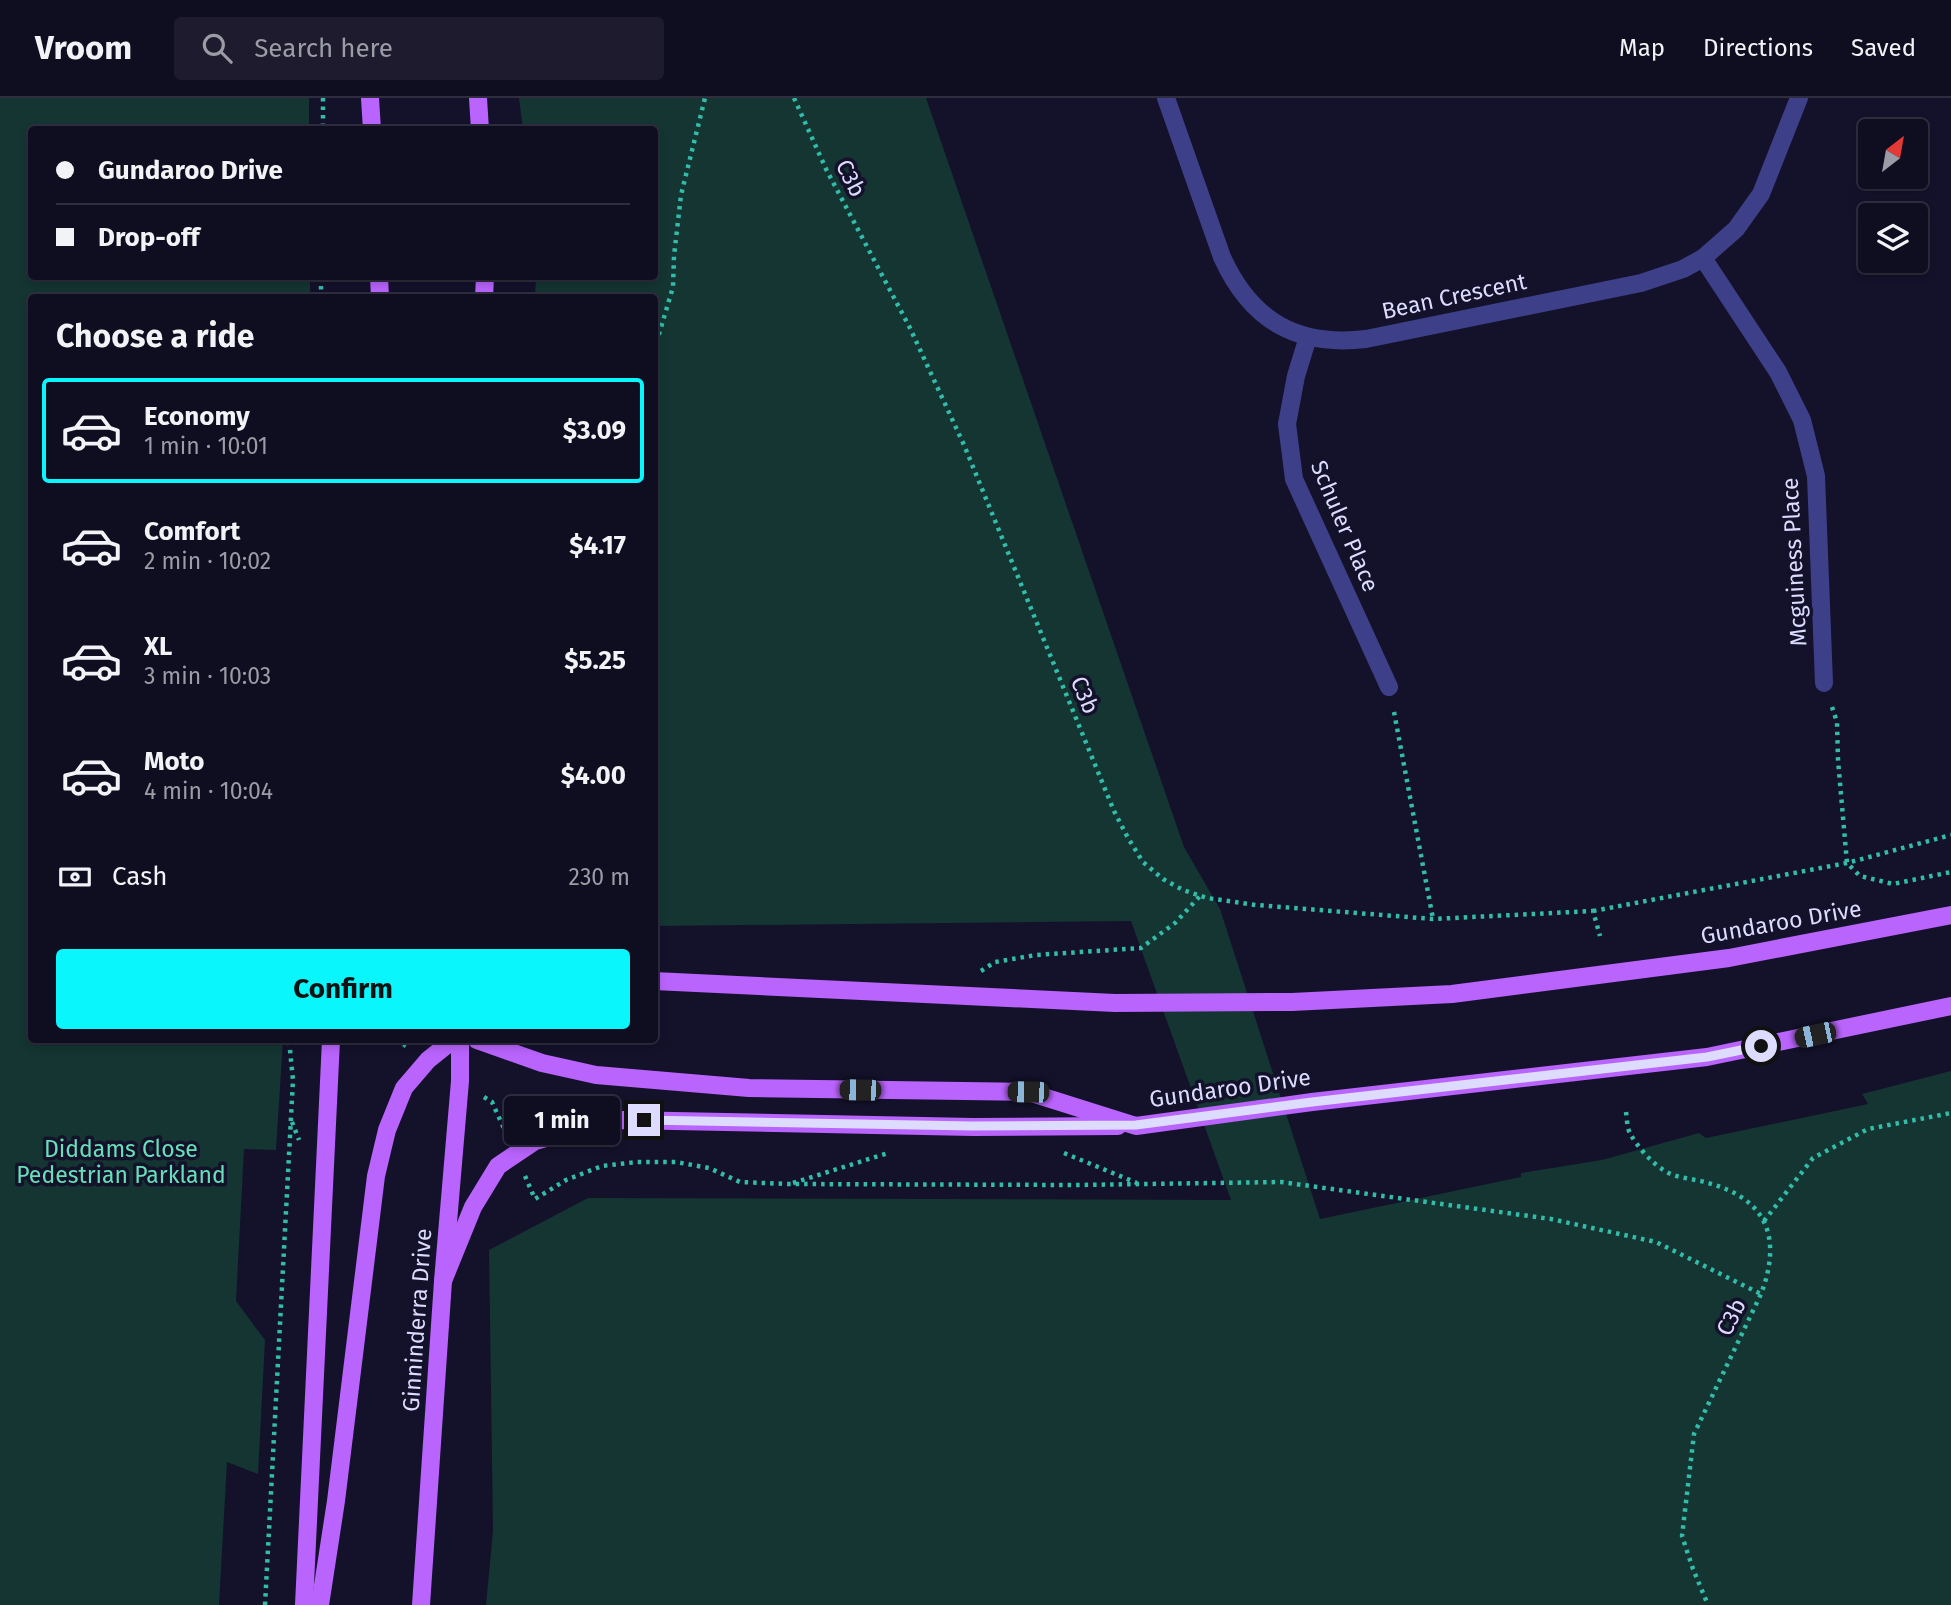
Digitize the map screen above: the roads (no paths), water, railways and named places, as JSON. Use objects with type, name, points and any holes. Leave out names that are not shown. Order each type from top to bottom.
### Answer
[{"type":"main road","points":[[370,98],[372,126]]},
{"type":"main road","points":[[478,98],[480,126]]},
{"type":"main road","name":"Gundaroo Drive","points":[[658,981],[1115,1003],[1292,1002],[1452,994],[1729,958],[1951,915]]},
{"type":"main road","name":"Gundaroo Drive","points":[[485,1043],[542,1063],[596,1075],[748,1088],[1028,1092],[1136,1125],[1707,1057],[1951,1006]]},
{"type":"main road","points":[[304,1605],[331,1043]]},
{"type":"main road","points":[[320,1605],[338,1488],[376,1176],[387,1130],[404,1088],[428,1060],[449,1043]]},
{"type":"main road","name":"Ginninderra Drive","points":[[421,1605],[443,1281],[460,1081],[460,1043]]},
{"type":"main road","points":[[443,1281],[473,1207],[498,1166],[535,1141],[581,1128],[623,1120],[972,1126],[1136,1125]]},
{"type":"street","name":"Bean Crescent","points":[[1166,98],[1222,257],[1241,293],[1271,321],[1308,337],[1337,341],[1366,339],[1642,283],[1683,269],[1703,258],[1736,229],[1761,194],[1799,98]]},
{"type":"street","name":"Mcguiness Place","points":[[1703,258],[1778,372],[1802,420],[1816,476],[1824,683]]},
{"type":"street","name":"Schuler Place","points":[[1308,337],[1296,376],[1287,424],[1294,479],[1389,687]]},
{"type":"park label","name":"Diddams Close Pedestrian Parkland","points":[[121,1162]]}]
